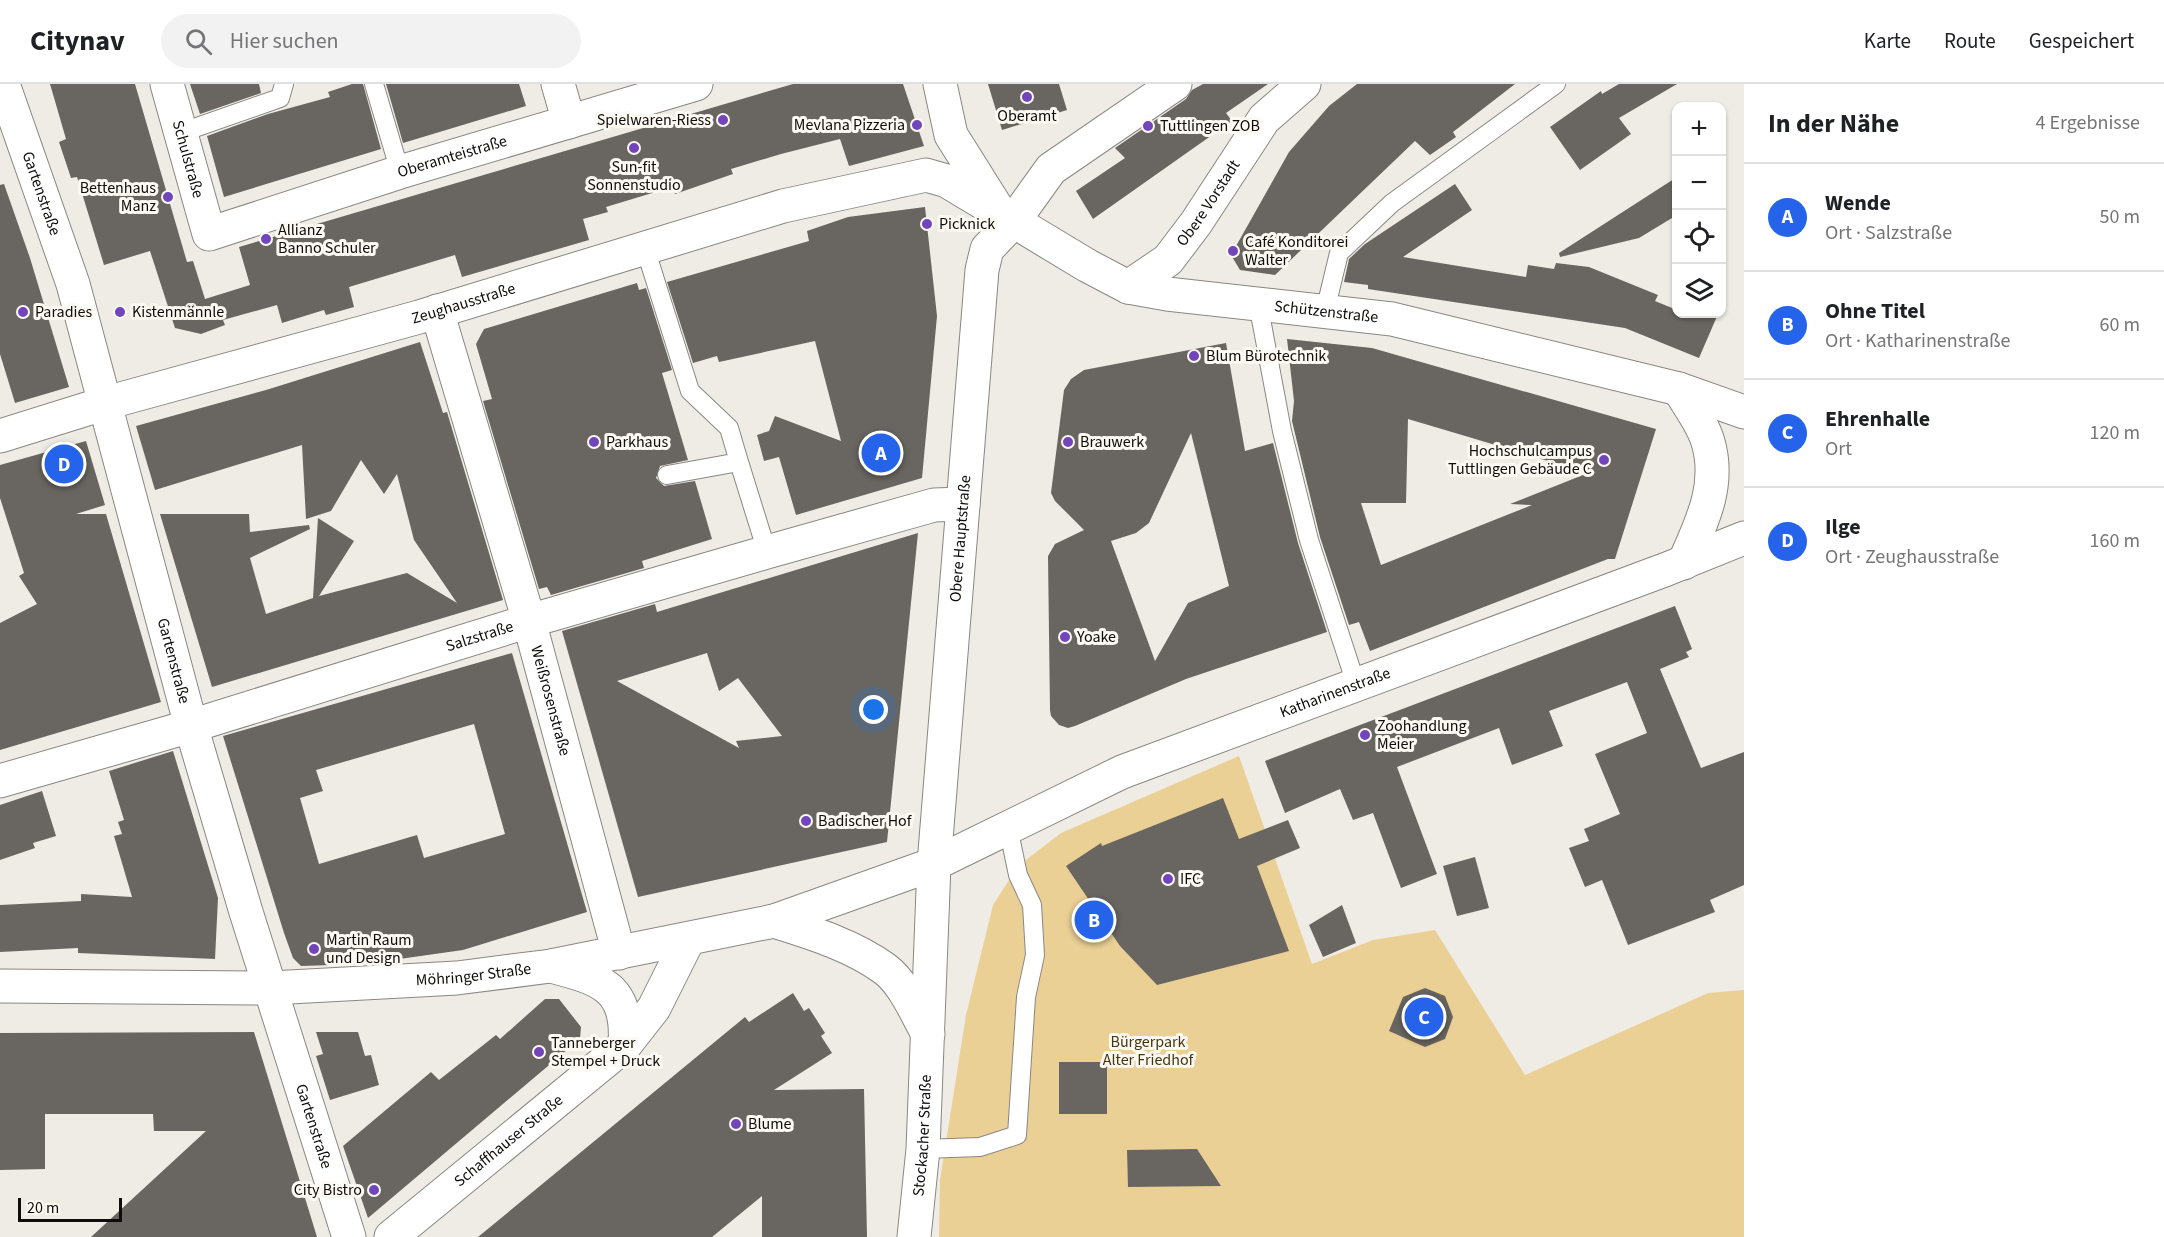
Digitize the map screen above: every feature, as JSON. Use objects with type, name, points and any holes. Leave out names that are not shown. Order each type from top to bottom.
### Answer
[{"type":"street","name":"Gartenstraße","points":[[3,84],[73,284],[191,726],[349,1237]]},
{"type":"street","name":"Schulstraße","points":[[167,84],[209,234]]},
{"type":"street","points":[[558,84],[569,122]]},
{"type":"street","name":"Oberamteistraße","points":[[209,234],[400,172],[696,84]]},
{"type":"street","points":[[940,84],[951,135],[1006,218],[1052,169],[1175,84]]},
{"type":"street","name":"Obere Vorstadt","points":[[1128,286],[1168,260],[1196,223],[1264,119],[1304,84]]},
{"type":"street","name":"Zeughausstraße","points":[[0,436],[106,403],[437,311],[783,206],[926,175]]},
{"type":"street","name":"Schützenstraße","points":[[926,175],[947,181],[1006,218],[1128,286],[1167,294],[1392,319],[1679,389],[1744,412]]},
{"type":"street","name":"Obere Hauptstraße","points":[[933,864],[982,270],[987,249],[1006,218]]},
{"type":"street","name":"Weißrosenstraße","points":[[437,311],[529,621],[619,953]]},
{"type":"street","points":[[1679,389],[1708,441],[1714,477],[1705,516],[1683,563]]},
{"type":"street","name":"Salzstraße","points":[[0,781],[191,726],[529,621],[767,552],[933,505],[963,504]]},
{"type":"street","name":"Katharinenstraße","points":[[933,864],[1122,772],[1683,563],[1744,538]]},
{"type":"street","name":"Möhringer Straße","points":[[0,986],[271,988],[457,978],[551,966],[774,921],[933,864]]},
{"type":"street","name":"Stockacher Straße","points":[[914,1237],[923,1149],[933,864]]},
{"type":"street","points":[[774,921],[831,939],[886,969],[905,993],[928,1034]]},
{"type":"street","name":"Schaffhauser Straße","points":[[391,1237],[625,1045],[654,1008],[688,940]]},
{"type":"street","points":[[551,966],[593,977],[605,984],[624,1013],[625,1045]]},
{"type":"lane","points":[[180,133],[280,98],[284,84]]},
{"type":"lane","points":[[374,84],[400,172]]},
{"type":"lane","points":[[1325,311],[1339,253],[1392,203],[1556,84]]},
{"type":"lane","points":[[645,248],[690,391],[729,428],[767,552]]},
{"type":"lane","points":[[1258,303],[1282,431],[1309,540],[1356,684]]},
{"type":"lane","points":[[667,475],[740,462]]},
{"type":"lane","points":[[923,1149],[980,1147],[1017,1135],[1026,997],[1035,955],[1032,905],[1018,875],[1008,827]]},
{"type":"green space","name":"Bürgerpark Alter Friedhof","points":[[1239,756],[1312,964],[1373,940],[1435,930],[1525,1075],[1708,993],[1744,990],[1744,1237],[939,1237],[940,1180],[966,1015],[993,905],[1018,866],[1061,833]]},
{"type":"building","points":[[50,84],[135,84],[187,262],[193,261],[205,299],[250,285],[239,247],[793,84],[903,84],[924,146],[849,166],[840,139],[781,154],[731,169],[733,174],[675,194],[672,187],[606,207],[608,212],[583,219],[589,240],[462,277],[455,255],[349,287],[354,307],[326,315],[324,310],[282,323],[277,305],[223,320],[225,325],[201,334],[175,328],[150,251],[104,265],[77,177],[71,178],[59,142],[66,139]]},
{"type":"building","points":[[190,84],[259,84],[261,93],[200,114]]},
{"type":"building","points":[[352,84],[363,84],[381,149],[224,197],[207,136],[268,114],[330,97],[328,92]]},
{"type":"building","points":[[386,84],[519,84],[526,106],[403,143]]},
{"type":"building","name":"Oberamt","points":[[988,84],[1059,84],[1067,110],[1002,130]]},
{"type":"building","points":[[1203,84],[1268,84],[1226,113],[1232,121],[1093,219],[1076,191],[1125,158],[1115,148],[1186,99],[1192,90]]},
{"type":"building","points":[[1357,84],[1515,84],[1453,132],[1456,137],[1430,155],[1415,141],[1275,275],[1240,270],[1231,255],[1289,152],[1329,106]]},
{"type":"building","points":[[1619,84],[1677,84],[1619,118],[1631,134],[1580,170],[1550,127],[1601,91],[1602,94]]},
{"type":"building","points":[[1672,180],[1672,218],[1639,238],[1560,257],[1559,253]]},
{"type":"building","name":"Paradies","points":[[4,184],[30,258],[69,387],[15,403],[0,354],[0,185]]},
{"type":"building","points":[[1455,184],[1472,210],[1403,257],[1526,277],[1528,265],[1554,269],[1556,263],[1589,267],[1658,295],[1655,301],[1672,308],[1672,318],[1716,318],[1699,358],[1625,328],[1368,289],[1368,285],[1344,282],[1349,259],[1365,244]]},
{"type":"building","points":[[925,207],[937,316],[922,478],[796,515],[779,457],[764,461],[757,435],[769,431],[775,416],[841,441],[815,341],[719,362],[717,356],[693,363],[667,282],[809,241],[807,231],[848,217]]},
{"type":"building","name":"Parkhaus","points":[[637,283],[639,290],[646,288],[672,370],[662,373],[688,460],[660,466],[656,478],[664,486],[695,481],[712,539],[642,561],[644,568],[551,595],[547,587],[539,589],[483,401],[492,399],[476,344],[484,329]]},
{"type":"building","points":[[1287,339],[1372,348],[1656,429],[1615,559],[1608,559],[1370,651],[1359,622],[1349,625],[1320,537],[1292,421],[1294,401]],"holes":[[[1408,419],[1588,473],[1510,504],[1532,505],[1381,565],[1361,503],[1406,503]]]},
{"type":"building","points":[[420,342],[443,413],[447,412],[503,600],[212,687],[160,514],[249,514],[250,532],[309,525],[310,529],[250,558],[266,614],[313,598],[318,518],[354,541],[319,596],[407,573],[457,603],[414,540],[397,474],[384,494],[361,460],[331,511],[306,519],[302,445],[155,490],[136,426],[266,390]]},
{"type":"building","points":[[1226,343],[1245,451],[1273,443],[1298,543],[1327,632],[1186,679],[1068,728],[1059,725],[1051,716],[1050,710],[1048,556],[1055,544],[1084,530],[1055,501],[1051,493],[1064,390],[1071,379],[1084,370]],"holes":[[[1191,433],[1229,586],[1188,603],[1155,661],[1111,541],[1136,533],[1149,523]]]},
{"type":"building","points":[[86,441],[105,505],[76,514],[106,514],[161,702],[0,750],[0,623],[37,604],[19,576],[24,573],[0,498],[0,465]]},
{"type":"building","points":[[918,533],[887,842],[638,897],[562,631],[655,604],[657,612]],"holes":[[[707,653],[719,691],[738,678],[782,736],[736,741],[739,748],[617,681]]]},
{"type":"building","points":[[1675,606],[1692,649],[1686,652],[1689,657],[1660,669],[1701,768],[1744,752],[1744,885],[1710,900],[1715,912],[1628,945],[1602,880],[1585,887],[1569,848],[1589,841],[1584,829],[1620,814],[1595,754],[1647,733],[1627,682],[1549,711],[1563,746],[1512,765],[1499,728],[1397,767],[1437,874],[1401,888],[1373,813],[1353,820],[1340,789],[1285,813],[1265,761]]},
{"type":"building","points":[[512,653],[587,912],[463,950],[364,964],[301,966],[293,958],[284,933],[223,736]],"holes":[[[474,724],[505,834],[424,858],[417,835],[319,864],[300,798],[323,791],[316,770]]]},
{"type":"building","points":[[173,751],[218,898],[215,959],[78,953],[78,948],[0,952],[0,905],[81,901],[81,894],[132,897],[114,836],[122,834],[118,822],[124,820],[109,771]]},
{"type":"building","points":[[42,791],[56,836],[33,843],[35,848],[0,860],[0,805]]},
{"type":"building","name":"IFC","points":[[1223,798],[1239,839],[1288,820],[1300,848],[1257,866],[1289,951],[1157,985],[1120,946],[1066,866],[1101,843],[1102,846]]},
{"type":"building","points":[[1475,857],[1489,908],[1457,916],[1443,866]]},
{"type":"building","points":[[1342,905],[1356,943],[1323,957],[1309,925]]},
{"type":"building","points":[[1425,988],[1445,996],[1453,1017],[1445,1039],[1425,1047],[1389,1031],[1403,997]]},
{"type":"building","points":[[793,993],[804,1011],[809,1008],[825,1033],[821,1036],[832,1053],[774,1090],[864,1089],[867,1237],[762,1237],[762,1196],[712,1237],[478,1237],[745,1017],[749,1022]]},
{"type":"building","points":[[545,999],[559,999],[581,1027],[580,1039],[368,1218],[343,1146],[431,1072],[439,1080],[496,1035],[500,1039]]},
{"type":"building","points":[[254,1032],[317,1237],[91,1237],[206,1131],[154,1131],[153,1114],[45,1114],[45,1169],[0,1170],[0,1033]]},
{"type":"building","points":[[316,1032],[358,1032],[365,1056],[371,1055],[379,1085],[330,1100],[316,1056],[323,1054]]},
{"type":"building","points":[[1059,1062],[1107,1062],[1107,1114],[1059,1114]]},
{"type":"building","points":[[1197,1149],[1221,1186],[1128,1187],[1127,1150]]},
{"type":"place","name":"Oberamt","points":[[1027,97]]},
{"type":"place","name":"Spielwaren-Riess","points":[[723,120]]},
{"type":"place","name":"Mevlana Pizzeria","points":[[917,125]]},
{"type":"place","name":"Tuttlingen ZOB","points":[[1148,126]]},
{"type":"place","name":"Sun-fit Sonnenstudio","points":[[634,148]]},
{"type":"place","name":"Bettenhaus Manz","points":[[168,197]]},
{"type":"place","name":"Picknick","points":[[927,224]]},
{"type":"place","name":"Allianz Banno Schuler","points":[[266,239]]},
{"type":"place","name":"Café Konditorei Walter","points":[[1233,251]]},
{"type":"place","name":"Paradies","points":[[23,312]]},
{"type":"place","name":"Kistenmännle","points":[[120,312]]},
{"type":"place","name":"Blum Bürotechnik","points":[[1194,356]]},
{"type":"place","name":"Parkhaus","points":[[594,442]]},
{"type":"place","name":"Brauwerk","points":[[1068,442]]},
{"type":"place","name":"Wende","points":[[881,453]]},
{"type":"place","name":"Hochschulcampus Tuttlingen Gebäude C","points":[[1604,460]]},
{"type":"place","name":"Ilge","points":[[64,464]]},
{"type":"place","name":"Yoake","points":[[1065,637]]},
{"type":"place","name":"Zoohandlung Meier","points":[[1365,735]]},
{"type":"place","name":"Badischer Hof","points":[[806,821]]},
{"type":"place","name":"IFC","points":[[1168,879]]},
{"type":"place","name":"Ohne Titel","points":[[1094,920]]},
{"type":"place","name":"Martin Raum und Design","points":[[314,949]]},
{"type":"place","name":"Ehrenhalle","points":[[1424,1017]]},
{"type":"place","name":"Tanneberger Stempel + Druck","points":[[539,1052]]},
{"type":"place","name":"Blume","points":[[736,1124]]},
{"type":"place","name":"City Bistro","points":[[374,1190]]}]
